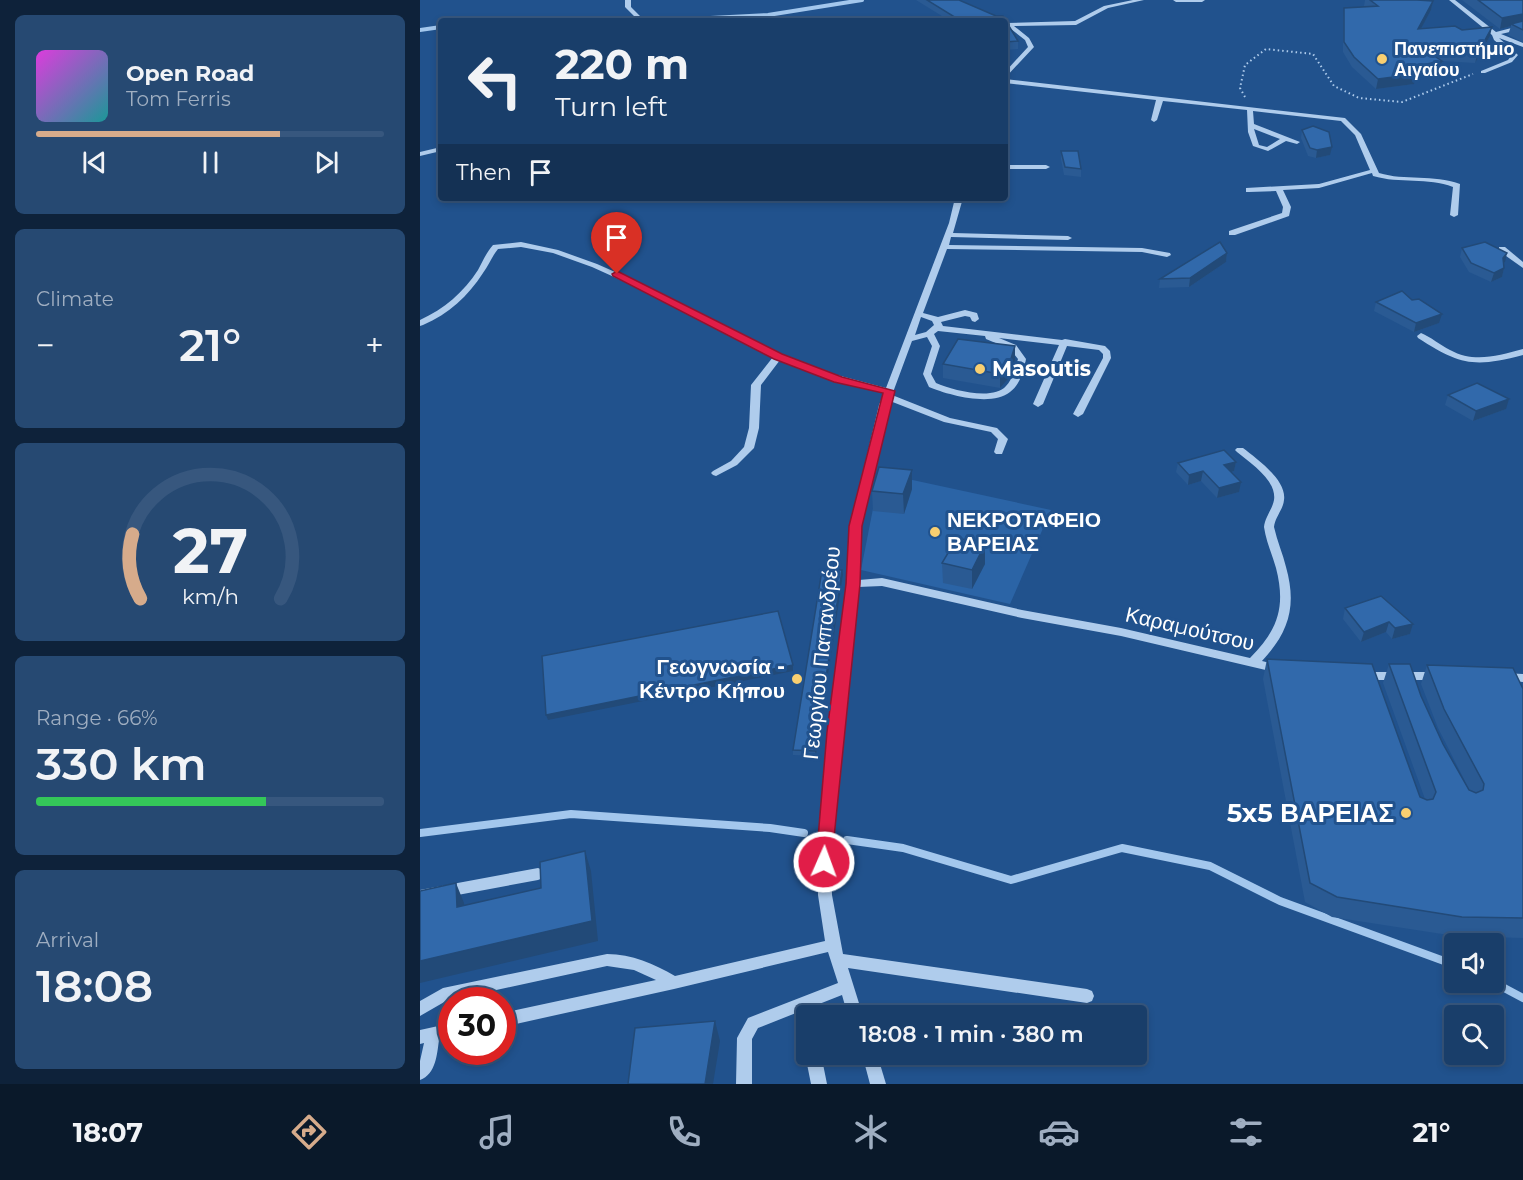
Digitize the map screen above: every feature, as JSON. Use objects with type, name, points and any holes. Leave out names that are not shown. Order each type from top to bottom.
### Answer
[{"type":"street","points":[[628,0],[628,7],[639,18]]},
{"type":"street","points":[[1008,22],[1076,23],[1106,7],[1141,0]]},
{"type":"street","points":[[1176,0],[1202,0]]},
{"type":"street","points":[[1452,0],[1495,34],[1523,45]]},
{"type":"street","points":[[1008,25],[1027,39],[1031,47],[1008,73]]},
{"type":"street","points":[[1495,34],[1523,27]]},
{"type":"street","points":[[1483,72],[1510,61],[1515,55],[1496,39],[1495,34]]},
{"type":"street","points":[[1008,81],[1325,116],[1347,122],[1358,134],[1373,171],[1384,177],[1456,185],[1458,187],[1454,215]]},
{"type":"street","points":[[1154,120],[1160,99]]},
{"type":"street","points":[[1250,109],[1253,142],[1259,148],[1268,148],[1285,139]]},
{"type":"street","points":[[1250,125],[1297,142]]},
{"type":"street","points":[[420,154],[438,150]]},
{"type":"street","points":[[1008,167],[1046,167]]},
{"type":"street","points":[[1250,190],[1339,182],[1373,171]]},
{"type":"street","points":[[1232,233],[1286,214],[1287,207],[1280,189]]},
{"type":"street","name":"Γεωργίου Παπανδρέου","points":[[852,1005],[833,945],[825,895],[824,846],[853,584],[855,526],[888,394],[949,235],[958,201]]},
{"type":"street","points":[[949,235],[1068,238]]},
{"type":"street","points":[[420,323],[444,313],[471,285],[496,247],[510,243],[519,244],[617,274],[778,356],[838,380],[888,394],[947,420],[998,432],[1003,439],[999,452]]},
{"type":"street","points":[[944,246],[1142,249],[1167,255]]},
{"type":"street","points":[[1502,249],[1523,266]]},
{"type":"street","points":[[908,340],[929,334],[938,324],[967,312],[974,315],[975,319]]},
{"type":"street","points":[[919,314],[938,324],[972,331],[1097,346],[1107,353],[1078,414]]},
{"type":"street","points":[[929,334],[936,346],[927,374],[932,385],[946,391],[986,396],[1000,394],[1009,388],[1022,362],[1022,356],[1013,347],[972,331]]},
{"type":"street","points":[[1422,336],[1452,356],[1470,362],[1487,361],[1523,352]]},
{"type":"street","points":[[1038,404],[1065,342]]},
{"type":"street","points":[[716,473],[734,463],[748,448],[754,428],[756,385],[778,356]]},
{"type":"street","points":[[1240,450],[1266,473],[1279,493],[1269,527],[1282,570],[1285,614],[1278,635],[1252,664]]},
{"type":"street","name":"Καραμούτσου","points":[[853,584],[882,582],[1022,614],[1121,632],[1252,664],[1289,670]]},
{"type":"street","points":[[1354,676],[1374,681],[1411,676],[1453,676]]},
{"type":"street","points":[[1411,676],[1414,693]]},
{"type":"street","points":[[1494,677],[1523,678]]},
{"type":"street","points":[[420,896],[538,874]]},
{"type":"street","points":[[516,1017],[674,983],[833,945]]},
{"type":"street","points":[[420,1009],[443,995],[607,960],[621,960],[646,966],[674,983]]},
{"type":"street","points":[[838,960],[1087,996]]},
{"type":"street","points":[[744,1084],[745,1038],[753,1023],[845,987]]},
{"type":"street","points":[[420,1073],[427,1064],[426,1036]]},
{"type":"street","points":[[815,1065],[819,1084]]},
{"type":"street","points":[[873,1065],[878,1084]]},
{"type":"path","points":[[1250,109],[1240,88],[1245,65],[1266,49],[1312,54],[1334,86],[1359,98],[1402,102],[1483,72]]},
{"type":"shaded area","points":[[880,473],[1051,510],[1010,604],[861,570]]},
{"type":"building","points":[[927,0],[959,0],[1004,18],[956,18]]},
{"type":"building","points":[[1370,0],[1433,1],[1418,29],[1455,26],[1462,30],[1492,27],[1478,53],[1427,51],[1442,61],[1407,68],[1416,74],[1378,79],[1354,57],[1344,42],[1344,8],[1378,6]]},
{"type":"building","points":[[1478,0],[1523,0],[1523,14],[1502,18]]},
{"type":"building","points":[[1523,21],[1523,30],[1511,24]]},
{"type":"building","points":[[1008,24],[1018,41],[1008,42]]},
{"type":"building","points":[[1313,126],[1329,132],[1332,147],[1317,150],[1310,148],[1302,130]]},
{"type":"building","points":[[1061,151],[1078,151],[1081,169],[1065,167]]},
{"type":"building","points":[[1220,242],[1227,253],[1190,278],[1160,279]]},
{"type":"building","points":[[1485,242],[1507,253],[1503,258],[1504,268],[1494,273],[1471,263],[1462,248]]},
{"type":"building","points":[[1402,291],[1412,300],[1419,299],[1442,314],[1416,323],[1376,302]]},
{"type":"building","points":[[958,339],[1015,346],[1009,365],[1000,374],[943,364]]},
{"type":"building","points":[[1477,383],[1509,399],[1476,411],[1448,395]]},
{"type":"building","points":[[1224,450],[1236,462],[1224,465],[1241,482],[1219,488],[1203,471],[1189,475],[1178,463]]},
{"type":"building","points":[[879,467],[912,470],[903,494],[872,491]]},
{"type":"building","points":[[957,538],[985,544],[972,570],[942,563]]},
{"type":"building","points":[[822,570],[842,570],[815,751],[793,750]]},
{"type":"building","points":[[1381,596],[1413,624],[1395,628],[1389,622],[1364,632],[1345,608]]},
{"type":"building","points":[[778,611],[793,665],[546,715],[542,656]]},
{"type":"building","name":"5x5 ΒΑΡΕΙΑΣ","points":[[1267,659],[1372,664],[1420,797],[1427,800],[1433,799],[1436,792],[1389,664],[1410,664],[1421,696],[1443,744],[1469,790],[1476,793],[1483,790],[1484,784],[1444,709],[1427,665],[1513,668],[1523,689],[1523,918],[1462,917],[1337,897],[1310,883]]},
{"type":"building","points":[[585,851],[592,921],[420,961],[420,891],[456,883],[457,907],[541,888],[540,862]]},
{"type":"building","points":[[715,1021],[705,1084],[628,1084],[635,1028]]},
{"type":"waterway","points":[[710,18],[768,15],[862,0]]},
{"type":"waterway","points":[[420,30],[438,27]]},
{"type":"waterway","points":[[420,833],[571,814],[770,828],[804,833]]},
{"type":"waterway","points":[[847,840],[903,848],[1011,880],[1122,848],[1210,866],[1280,901],[1444,961]]},
{"type":"waterway","points":[[1504,988],[1523,998]]},
{"type":"place","name":"Πανεπιστήμιο Αιγαίου","points":[[1382,59]]},
{"type":"place","name":"Masoutis","points":[[980,369]]},
{"type":"place","name":"ΝΕΚΡΟΤΑΦΕΙΟ ΒΑΡΕΙΑΣ","points":[[935,532]]},
{"type":"place","name":"Γεωγνωσία - Κέντρο Κήπου","points":[[797,679]]},
{"type":"place","name":"5x5 ΒΑΡΕΙΑΣ","points":[[1406,813]]},
{"type":"route","points":[[617,274],[778,356],[838,380],[889,391],[855,526],[853,584],[835,732],[824,862]]}]
